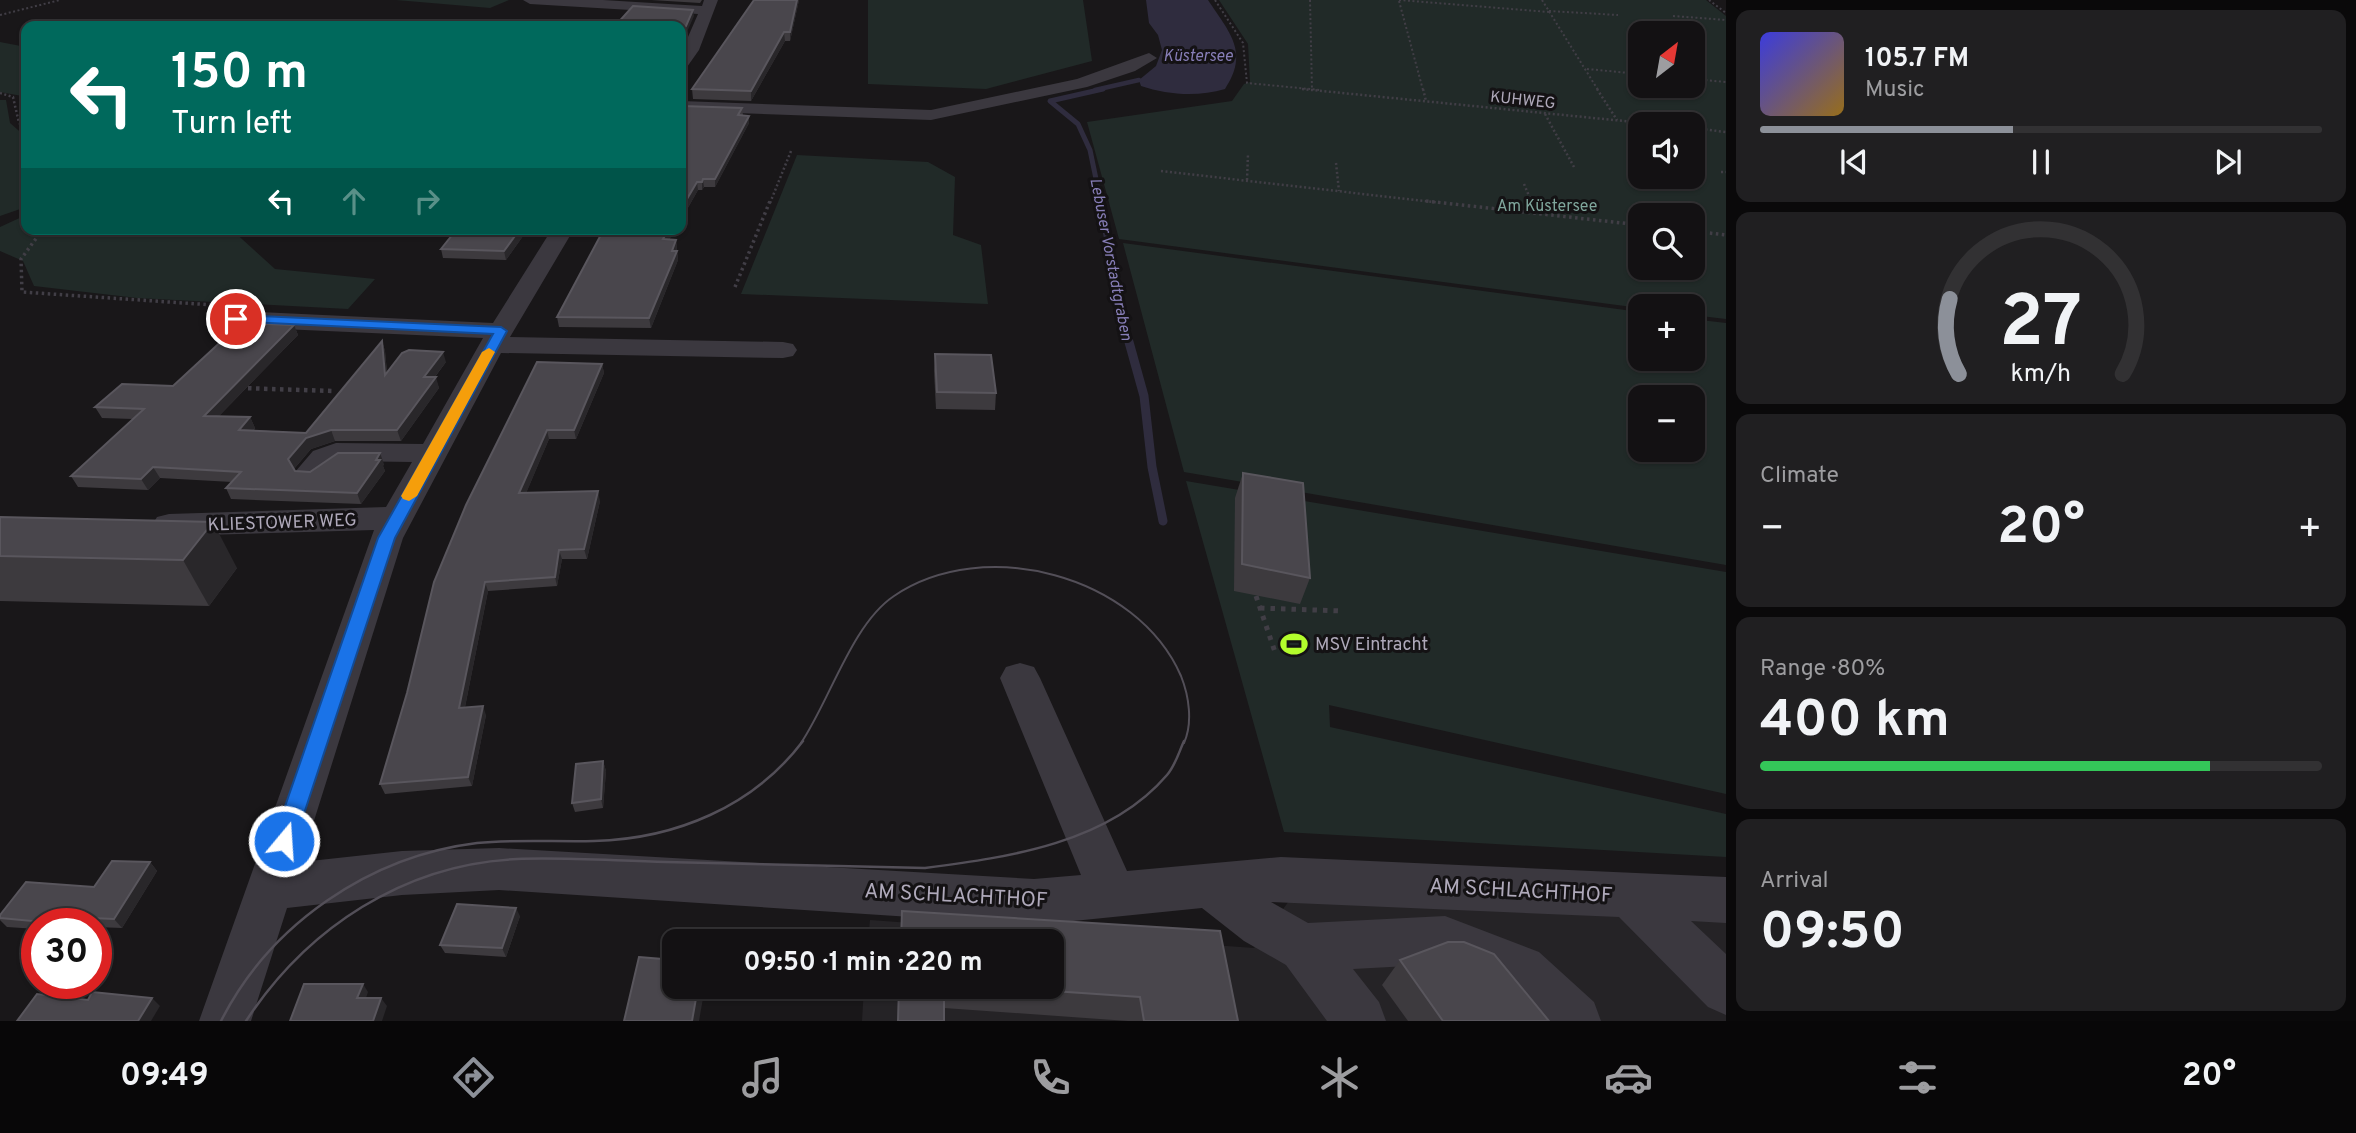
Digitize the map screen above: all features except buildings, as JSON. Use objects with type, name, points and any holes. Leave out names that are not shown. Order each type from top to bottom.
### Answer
[{"type":"street","points":[[530,0],[709,5],[686,57]]},
{"type":"street","points":[[686,106],[930,115],[1081,83],[1129,68],[1149,58]]},
{"type":"street","points":[[225,1021],[342,663],[386,538],[431,453],[559,235]]},
{"type":"street","points":[[236,319],[497,338],[782,350]]},
{"type":"street","points":[[311,472],[324,458],[336,452],[431,453]]},
{"type":"street","name":"KLIESTOWER WEG","points":[[144,526],[397,518]]},
{"type":"street","points":[[1020,678],[1113,894]]},
{"type":"street","name":"AM SCHLACHTHOF","points":[[270,888],[402,873],[499,869],[685,878],[1034,902],[1281,878],[1726,900]]},
{"type":"street","points":[[1209,886],[1261,924],[1304,948],[1360,1021]]},
{"type":"street","points":[[1632,897],[1726,989]]},
{"type":"street","points":[[1304,948],[1446,940],[1521,970],[1574,1021]]},
{"type":"path","points":[[0,15],[60,0]]},
{"type":"path","name":"KUHWEG","points":[[1215,0],[1243,43],[1247,83],[1628,121]]},
{"type":"path","points":[[1310,0],[1312,90]]},
{"type":"path","points":[[1426,102],[1399,0],[1618,15]]},
{"type":"path","points":[[1542,0],[1617,120]]},
{"type":"path","points":[[1709,0],[1726,13]]},
{"type":"path","points":[[1673,16],[1726,20]]},
{"type":"path","points":[[1586,69],[1628,73]]},
{"type":"path","points":[[1705,80],[1726,82]]},
{"type":"path","points":[[0,93],[13,97],[21,125]]},
{"type":"path","points":[[1545,113],[1574,167]]},
{"type":"path","points":[[1705,130],[1726,132]]},
{"type":"path","points":[[735,287],[791,151]]},
{"type":"path","points":[[1247,180],[1248,154]]},
{"type":"path","points":[[1336,163],[1339,191]]},
{"type":"path","points":[[1161,171],[1628,224]]},
{"type":"path","points":[[1721,172],[1726,172]]},
{"type":"path","points":[[1524,184],[1537,213]]},
{"type":"path","points":[[1705,233],[1726,235]]},
{"type":"path","points":[[39,235],[21,259],[22,292],[213,305],[236,319]]},
{"type":"path","points":[[228,387],[334,391]]},
{"type":"path","points":[[1256,596],[1276,655]]},
{"type":"path","points":[[1260,608],[1343,611]]},
{"type":"shaded area","points":[[1292,897],[1726,922],[1726,1021],[862,1021],[863,999],[1064,999],[1064,934],[1254,948]]},
{"type":"shaded area","points":[[870,920],[993,929],[869,929]]},
{"type":"green space","points":[[396,0],[509,0],[490,8]]},
{"type":"green space","points":[[868,0],[1083,0],[1092,61],[986,89],[868,84]]},
{"type":"green space","name":"Am Küstersee","points":[[1219,0],[1706,0],[1726,16],[1726,319],[1705,317],[1705,294],[1628,294],[1628,306],[1119,239],[1087,122],[1232,101],[1244,84],[1250,82],[1248,44]]},
{"type":"green space","points":[[0,42],[21,46],[21,96],[0,92]]},
{"type":"green space","points":[[0,100],[6,100],[10,123],[21,133],[21,209],[0,216]]},
{"type":"green space","points":[[797,155],[928,162],[955,177],[953,235],[981,245],[988,304],[741,294]]},
{"type":"green space","points":[[21,217],[21,235],[238,235],[275,269],[375,279],[348,309],[137,298],[34,286],[23,261],[0,251],[0,227]]},
{"type":"green space","points":[[1123,243],[1628,310],[1628,371],[1705,371],[1705,321],[1726,323],[1726,565],[1184,472]]},
{"type":"green space","points":[[1186,481],[1726,572],[1726,794],[1329,705],[1330,727],[1726,814],[1726,857],[1284,832]]},
{"type":"water","name":"Küstersee","points":[[1146,0],[1208,0],[1229,32],[1236,53],[1236,64],[1225,89],[1183,94],[1141,86],[1139,80],[1156,66],[1162,50],[1158,35],[1149,23]]},
{"type":"waterway","name":"Lebuser Vorstadtgraben","points":[[1095,90],[1139,80]]},
{"type":"waterway","name":"Lebuser Vorstadtgraben","points":[[1101,203],[1090,150],[1078,124],[1050,101],[1103,89]]},
{"type":"waterway","name":"Lebuser Vorstadtgraben","points":[[1100,201],[1129,344]]},
{"type":"waterway","name":"Lebuser Vorstadtgraben","points":[[1129,342],[1144,396],[1152,467],[1163,521]]},
{"type":"tram line","points":[[801,743],[854,643],[879,609],[894,596],[930,578],[971,569],[1013,568],[1055,575],[1095,590],[1130,612],[1160,641],[1181,676],[1186,692],[1189,718],[1184,743]]},
{"type":"tram line","points":[[221,1021],[242,986],[267,954],[295,925],[327,900],[362,879],[437,850],[477,843],[624,839],[683,826],[710,815],[761,784],[803,741]]},
{"type":"tram line","points":[[246,1021],[298,957],[329,930],[362,907],[398,888],[436,873],[475,864],[517,859],[925,868],[991,858],[1056,843],[1117,817],[1143,798],[1167,775],[1184,741]]},
{"type":"slow traffic","points":[[409,496],[489,352]]},
{"type":"place","name":"MSV Eintracht","points":[[1294,644]]},
{"type":"route","points":[[236,319],[501,331],[386,538],[284,841]]}]
